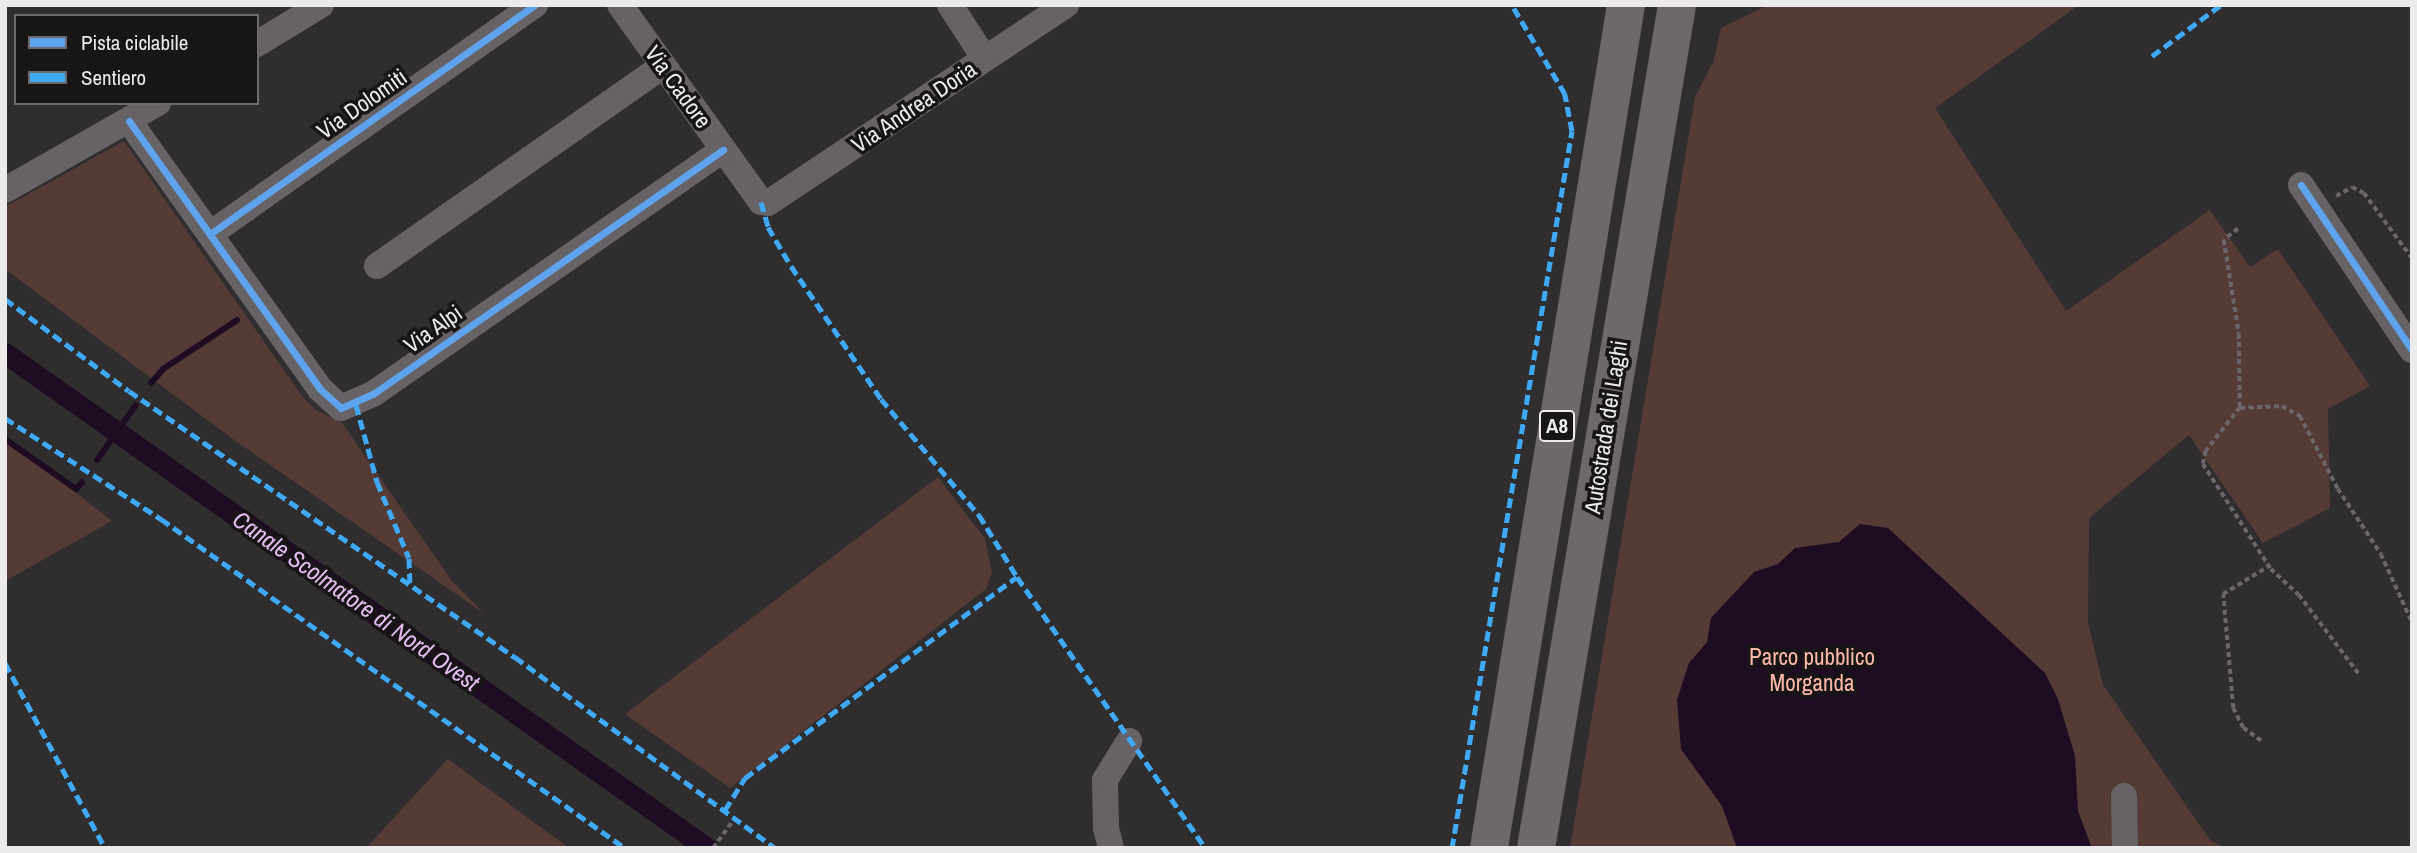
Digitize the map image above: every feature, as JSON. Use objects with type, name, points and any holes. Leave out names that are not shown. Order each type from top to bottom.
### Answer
[{"type":"highway","name":"Autostrada dei Laghi","points":[[1489,848],[1626,5]]},
{"type":"highway","name":"Autostrada dei Laghi","points":[[1536,848],[1677,5]]},
{"type":"street","points":[[259,43],[321,5]]},
{"type":"street","name":"Via Dolomiti","points":[[210,234],[536,5]]},
{"type":"street","name":"Via Cadore","points":[[620,5],[761,202]]},
{"type":"street","points":[[950,5],[985,59]]},
{"type":"street","name":"Via Andrea Doria","points":[[761,202],[784,195],[1066,5]]},
{"type":"street","points":[[377,266],[663,65]]},
{"type":"street","points":[[5,190],[155,105]]},
{"type":"street","points":[[129,121],[210,234]]},
{"type":"street","name":"Via Alpi","points":[[210,234],[320,388],[341,408],[373,394],[723,149]]},
{"type":"street","points":[[2301,185],[2412,350]]},
{"type":"street","points":[[1111,848],[1106,828],[1105,780],[1129,740]]},
{"type":"street","points":[[2124,796],[2125,848]]},
{"type":"path","points":[[2329,201],[2351,187],[2364,193],[2412,258]]},
{"type":"path","points":[[2238,229],[2224,240],[2239,334],[2240,408],[2202,457],[2203,464],[2269,565],[2299,595],[2359,674]]},
{"type":"path","points":[[2240,408],[2282,406],[2300,416],[2338,489],[2381,554],[2412,622]]},
{"type":"path","points":[[2261,741],[2243,728],[2233,708],[2223,594],[2269,565]]},
{"type":"path","points":[[713,848],[735,818]]},
{"type":"green space","name":"Parco pubblico Morganda","points":[[1768,5],[2079,5],[1935,108],[2066,311],[2210,210],[2250,267],[2278,249],[2370,386],[2328,409],[2330,508],[2263,543],[2189,435],[2089,518],[2088,623],[2103,685],[2210,840],[2226,848],[1570,848],[1695,97],[1714,60],[1721,28]]},
{"type":"green space","points":[[124,141],[302,396],[316,410],[342,423],[452,581],[485,614],[237,442],[5,269],[5,207]]},
{"type":"green space","points":[[5,437],[112,521],[5,581]]},
{"type":"green space","points":[[938,477],[985,539],[992,572],[986,589],[730,788],[625,714]]},
{"type":"green space","points":[[448,759],[569,848],[366,848]]},
{"type":"shaded area","points":[[1860,524],[1888,528],[2045,673],[2058,699],[2075,756],[2078,811],[2092,848],[1737,848],[1722,806],[1681,749],[1677,700],[1689,663],[1707,642],[1711,618],[1754,572],[1778,564],[1795,548],[1839,542]]},
{"type":"waterway","points":[[151,383],[163,369],[237,320]]},
{"type":"waterway","name":"Canale Scolmatore di Nord Ovest","points":[[5,353],[707,848]]},
{"type":"waterway","name":"Canale Scolmatore di Nord Ovest","points":[[97,460],[136,405]]},
{"type":"waterway","points":[[5,439],[76,489],[82,482]]},
{"type":"marked path","points":[[1452,848],[1572,131],[1565,94],[1512,5]]},
{"type":"marked path","points":[[2152,56],[2221,5]]},
{"type":"marked path","points":[[761,202],[768,227],[791,266],[881,399],[979,515],[1017,577],[1205,848]]},
{"type":"marked path","points":[[5,299],[129,391],[515,657],[775,848]]},
{"type":"marked path","points":[[356,405],[377,482],[409,558],[410,585]]},
{"type":"marked path","points":[[5,418],[161,519],[625,848]]},
{"type":"marked path","points":[[725,810],[745,778],[1017,577]]},
{"type":"marked path","points":[[5,663],[105,848]]},
{"type":"cycle path","points":[[210,234],[535,5]]},
{"type":"cycle path","points":[[129,121],[320,389],[341,408],[373,394],[723,150]]},
{"type":"cycle path","points":[[2301,185],[2412,350]]}]
